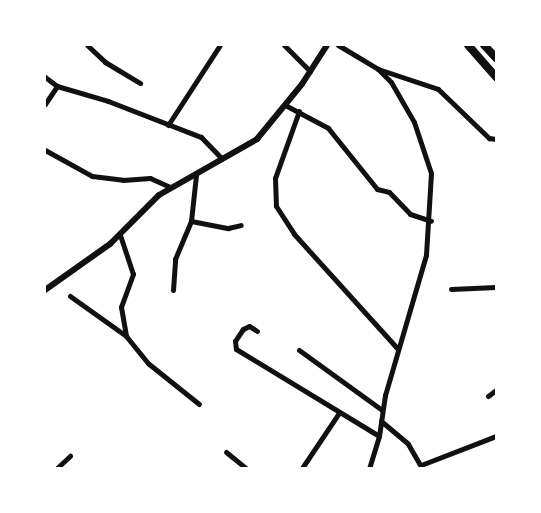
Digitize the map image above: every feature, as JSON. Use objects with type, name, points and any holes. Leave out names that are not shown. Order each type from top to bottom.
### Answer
[{"type":"main road","points":[[468,45],[496,77]]},
{"type":"main road","points":[[484,45],[496,58]]},
{"type":"street","points":[[87,45],[105,62],[140,83]]},
{"type":"street","points":[[168,125],[220,45]]},
{"type":"street","points":[[284,45],[310,71]]},
{"type":"street","points":[[45,290],[120,236],[170,187],[196,175],[258,139],[286,105],[327,45]]},
{"type":"street","points":[[338,45],[378,69],[438,89],[489,138],[496,139]]},
{"type":"street","points":[[369,468],[379,436],[382,410],[398,349],[426,255],[430,221],[431,173],[425,149],[396,89],[378,69]]},
{"type":"street","points":[[45,77],[57,86],[108,101],[201,137],[222,159]]},
{"type":"street","points":[[45,104],[57,86]]},
{"type":"street","points":[[286,105],[320,121],[337,137],[377,189],[389,192],[410,214],[430,221]]},
{"type":"street","points":[[299,110],[275,178],[276,206],[294,234],[398,349]]},
{"type":"street","points":[[45,150],[92,176],[123,180],[150,178],[170,187]]},
{"type":"street","points":[[173,290],[175,259],[191,221],[196,175]]},
{"type":"street","points":[[191,221],[228,228],[241,224]]},
{"type":"street","points":[[120,236],[133,274],[121,307],[126,336]]},
{"type":"street","points":[[451,289],[496,287]]},
{"type":"street","points":[[70,296],[126,336],[149,364],[199,404]]},
{"type":"street","points":[[257,331],[250,326],[243,329],[235,341],[236,349],[379,436]]},
{"type":"street","points":[[299,350],[382,410]]},
{"type":"street","points":[[488,396],[496,390]]},
{"type":"street","points":[[302,468],[340,413]]},
{"type":"street","points":[[381,421],[408,444],[422,467],[496,436]]},
{"type":"street","points":[[226,452],[246,468]]},
{"type":"street","points":[[57,468],[70,456]]}]
